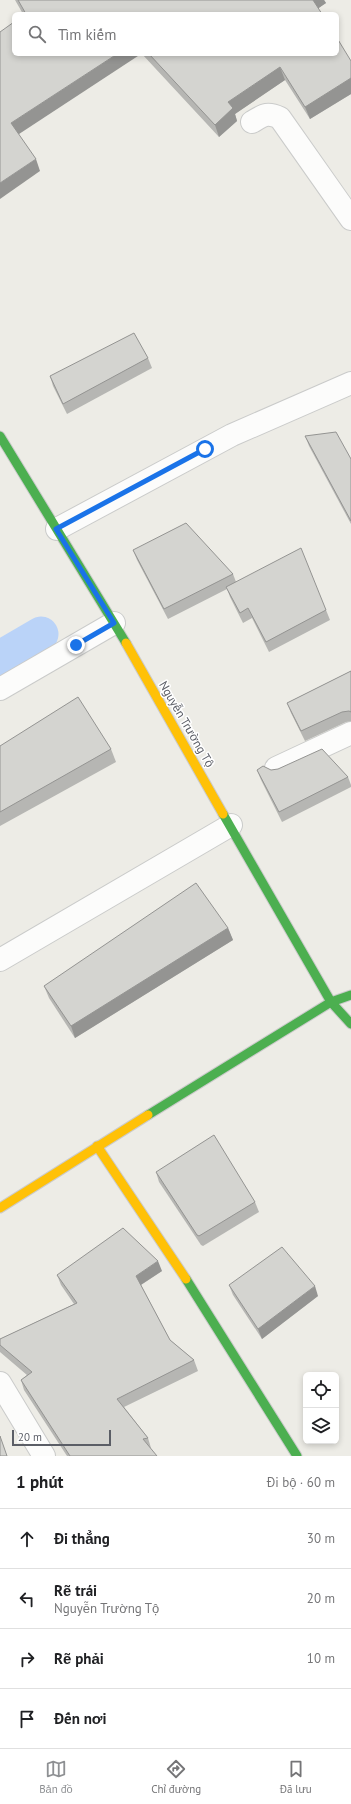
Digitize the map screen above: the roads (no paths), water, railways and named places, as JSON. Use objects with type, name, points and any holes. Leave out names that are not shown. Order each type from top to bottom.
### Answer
[{"type":"street","points":[[252,122],[267,114],[280,118],[351,219]]},
{"type":"street","points":[[56,529],[232,435],[351,383]]},
{"type":"street","name":"Nguyễn Trường Tộ","points":[[0,436],[114,623],[331,1002],[351,1024]]},
{"type":"street","points":[[0,689],[114,623]]},
{"type":"street","points":[[276,768],[351,733]]},
{"type":"street","points":[[0,960],[231,825]]},
{"type":"street","points":[[0,1208],[97,1146],[331,1002],[351,995]]},
{"type":"street","points":[[97,1146],[190,1285],[297,1456]]},
{"type":"street","points":[[0,1383],[44,1456]]},
{"type":"waterway","points":[[0,658],[41,634]]}]
